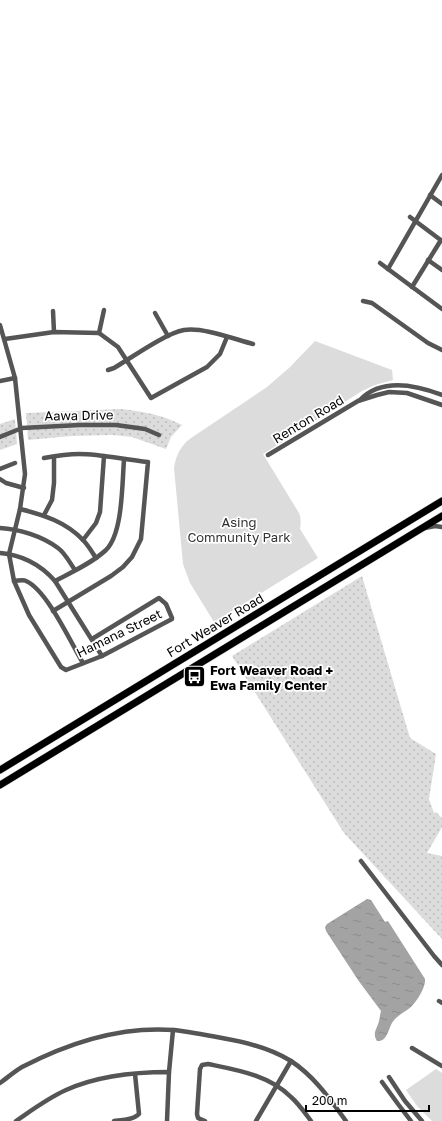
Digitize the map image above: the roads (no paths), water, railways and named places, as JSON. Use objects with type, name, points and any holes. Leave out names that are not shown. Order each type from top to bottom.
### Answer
[{"type":"highway","name":"Fort Weaver Road","points":[[0,770],[442,501]]},
{"type":"highway","name":"Fort Weaver Road","points":[[0,785],[442,516]]},
{"type":"street","points":[[388,269],[442,175]]},
{"type":"street","points":[[430,195],[442,204]]},
{"type":"street","points":[[410,217],[441,241],[412,287]]},
{"type":"street","points":[[428,260],[442,270]]},
{"type":"street","points":[[380,263],[442,308]]},
{"type":"street","points":[[363,301],[372,303],[428,343],[442,350]]},
{"type":"street","points":[[99,333],[104,310]]},
{"type":"street","points":[[53,312],[54,332]]},
{"type":"street","points":[[154,313],[168,336]]},
{"type":"street","name":"Hamana Street","points":[[0,325],[15,378],[22,428],[25,474],[20,509],[9,554],[14,581],[29,615],[61,667],[66,670],[102,656],[172,619],[171,614],[166,604],[159,598],[92,639]]},
{"type":"street","points":[[108,370],[168,336],[184,330],[206,331],[253,344]]},
{"type":"street","points":[[4,339],[54,332],[99,333],[118,347],[151,398],[207,367],[220,354],[227,337]]},
{"type":"street","points":[[0,381],[15,378]]},
{"type":"street","name":"Renton Road","points":[[358,401],[363,396],[375,390],[394,385],[418,387],[442,395]]},
{"type":"street","name":"Renton Road","points":[[268,455],[358,401],[383,393],[401,392],[413,394],[442,404]]},
{"type":"street","name":"Aawa Drive","points":[[0,437],[22,428],[66,425],[116,425],[145,429],[159,435]]},
{"type":"street","points":[[44,458],[78,454],[148,462],[141,539],[132,557],[117,572],[53,611]]},
{"type":"street","points":[[44,515],[52,500],[54,483],[54,456]]},
{"type":"street","points":[[83,540],[96,523],[100,512],[104,456]]},
{"type":"street","points":[[55,581],[96,558],[107,549],[119,522],[124,460]]},
{"type":"street","points":[[0,469],[15,463]]},
{"type":"street","points":[[0,479],[6,483],[24,488]]},
{"type":"street","points":[[20,509],[44,515],[65,525],[83,540],[96,558]]},
{"type":"street","points":[[420,530],[435,526],[442,527]]},
{"type":"street","points":[[0,528],[15,529],[37,536],[59,548],[75,570]]},
{"type":"street","points":[[0,554],[9,554],[29,560],[46,571],[55,581],[102,656]]},
{"type":"street","points":[[14,581],[25,580],[41,593],[83,663]]},
{"type":"street","points":[[361,861],[442,965]]},
{"type":"street","points":[[0,1083],[21,1068],[55,1052],[87,1040],[114,1034],[145,1030],[173,1030],[242,1042],[274,1051],[291,1061],[312,1078],[346,1121]]},
{"type":"street","points":[[168,1121],[169,1072],[173,1030]]},
{"type":"street","points":[[412,1048],[440,1065],[442,1058]]},
{"type":"street","points":[[256,1121],[291,1061]]},
{"type":"street","points":[[205,1121],[198,1118],[197,1114],[200,1069],[202,1065],[208,1064],[263,1078],[291,1096],[311,1121]]},
{"type":"street","points":[[16,1121],[40,1104],[67,1090],[97,1080],[135,1074],[169,1072]]},
{"type":"street","points":[[114,1121],[132,1118],[139,1114],[135,1074]]},
{"type":"street","points":[[389,1077],[405,1101],[422,1121]]},
{"type":"street","points":[[382,1082],[411,1121]]},
{"type":"water","points":[[367,899],[371,900],[385,922],[388,921],[425,979],[423,990],[416,1001],[411,1007],[398,1016],[392,1023],[385,1038],[380,1041],[377,1041],[375,1033],[381,1011],[358,980],[326,931],[325,927],[327,924]]},
{"type":"place","name":"Fort Weaver Road + Ewa Family Center","points":[[194,677]]},
{"type":"park label","name":"Asing Community Park","points":[[239,530]]}]
